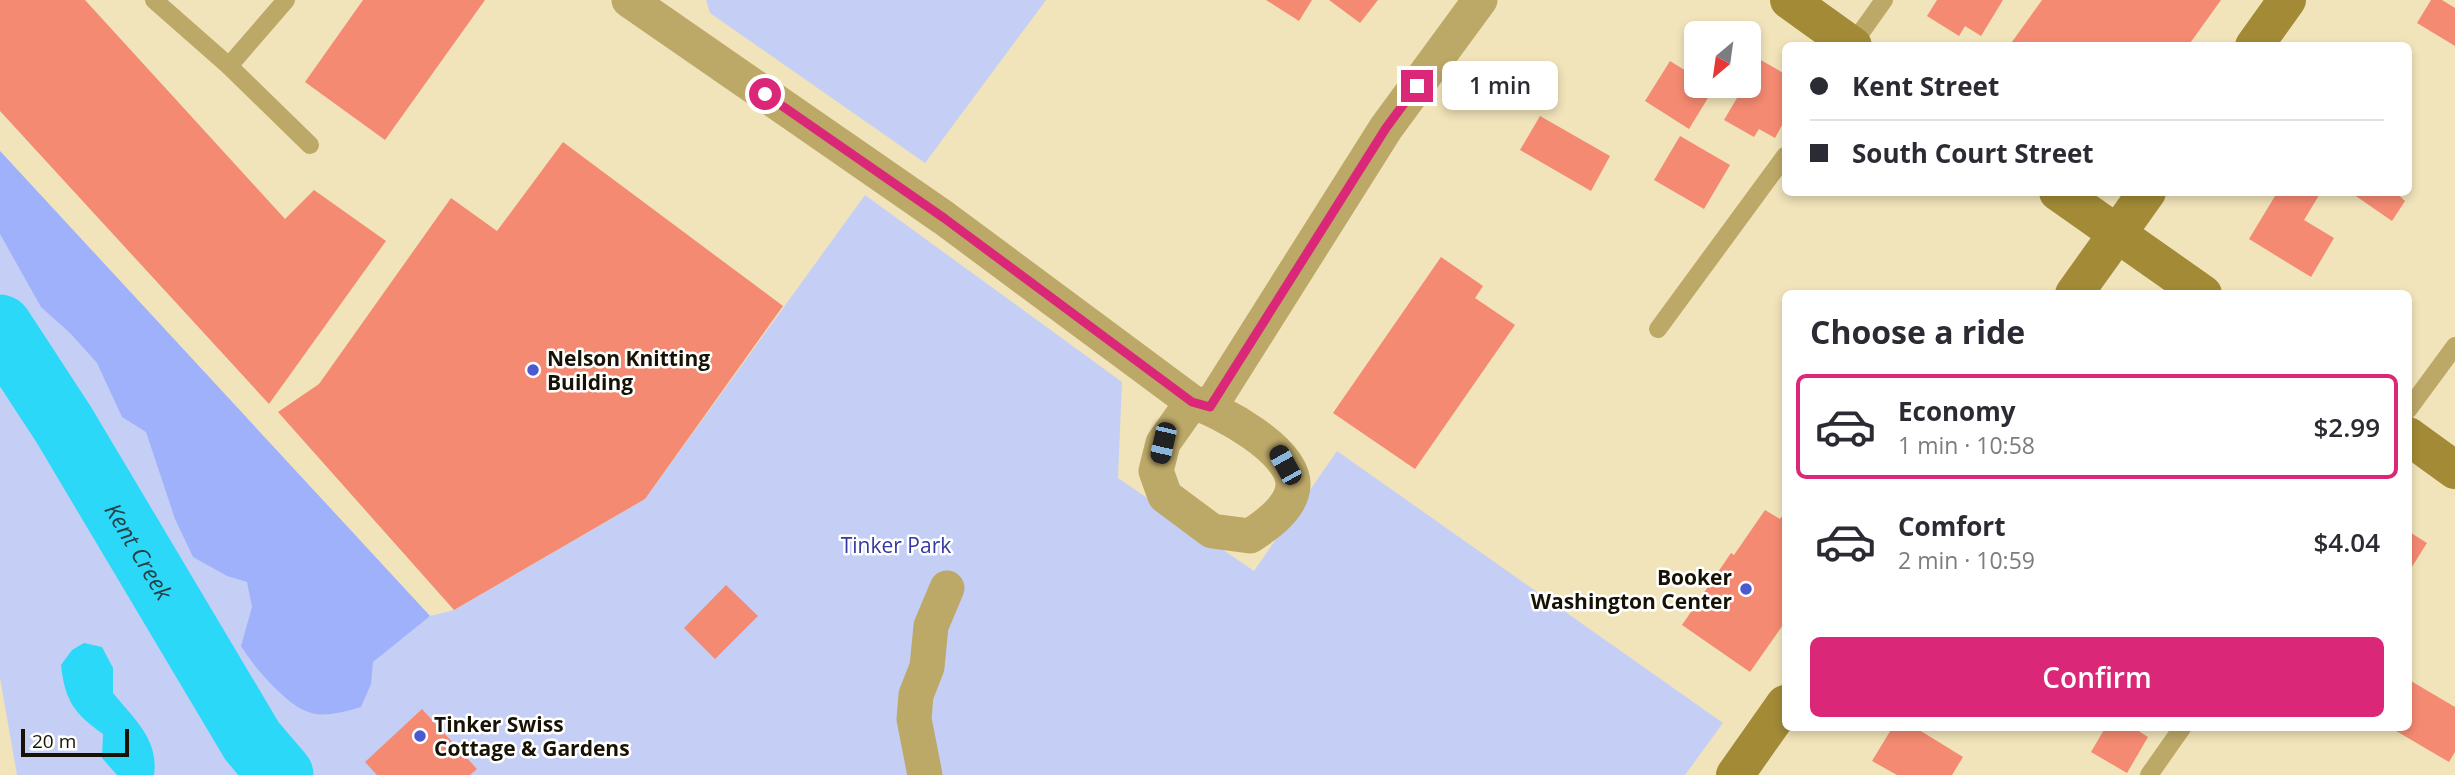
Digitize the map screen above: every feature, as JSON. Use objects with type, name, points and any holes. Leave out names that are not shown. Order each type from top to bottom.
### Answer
[{"type":"main road","points":[[1789,0],[1848,42]]},
{"type":"main road","points":[[2257,42],[2287,0]]},
{"type":"main road","points":[[2064,196],[2197,290]]},
{"type":"main road","points":[[2077,290],[2144,196]]},
{"type":"main road","points":[[2412,439],[2455,470]]},
{"type":"main road","points":[[1735,775],[1782,708]]},
{"type":"street","points":[[649,6],[1201,404],[1386,128],[1480,0]]},
{"type":"street","points":[[925,775],[914,719],[916,695],[927,667],[931,626],[947,588]]},
{"type":"lane","points":[[154,0],[229,65],[310,145]]},
{"type":"lane","points":[[229,65],[286,0]]},
{"type":"lane","points":[[1854,42],[1884,0]]},
{"type":"lane","points":[[1658,329],[1782,160]]},
{"type":"lane","points":[[2412,404],[2455,345]]},
{"type":"lane","points":[[2149,775],[2180,731]]},
{"type":"green space","points":[[706,0],[1046,0],[925,163],[710,13]]},
{"type":"green space","name":"Tinker Park","points":[[0,151],[430,616],[454,610],[645,499],[865,195],[1122,382],[1118,478],[1254,571],[1337,451],[1723,723],[1685,775],[17,775],[0,678]]},
{"type":"shaded area","points":[[0,151],[430,616],[373,662],[371,684],[361,707],[324,714],[306,711],[276,689],[257,669],[241,646],[252,607],[247,582],[227,576],[193,557],[175,519],[146,432],[122,417],[97,363],[71,334],[41,307],[0,234]]},
{"type":"shaded area","points":[[84,643],[102,647],[113,668],[113,693],[149,740],[155,762],[154,775],[117,775],[102,758],[103,734],[78,712],[68,697],[61,665],[72,650]]},
{"type":"building","points":[[0,0],[85,0],[285,219],[314,190],[386,241],[269,404],[0,111]]},
{"type":"building","points":[[363,0],[485,0],[385,140],[305,82]]},
{"type":"building","points":[[1266,0],[1312,0],[1299,21]]},
{"type":"building","points":[[1329,0],[1378,0],[1360,23]]},
{"type":"building","points":[[1937,0],[2003,0],[1981,36],[1965,26],[1959,36],[1927,16]]},
{"type":"building","points":[[2042,0],[2221,0],[2191,42],[2012,42]]},
{"type":"building","points":[[2431,0],[2442,0],[2455,8],[2455,46],[2417,23]]},
{"type":"building","points":[[1761,60],[1782,72],[1782,125],[1775,138],[1759,129],[1754,137],[1724,120],[1737,98],[1761,98]]},
{"type":"building","points":[[1670,61],[1684,70],[1684,98],[1708,98],[1689,129],[1645,101]]},
{"type":"building","points":[[1540,116],[1610,156],[1591,191],[1520,150]]},
{"type":"building","points":[[1680,136],[1730,165],[1704,209],[1654,180]]},
{"type":"building","name":"Nelson Knitting Building","points":[[563,142],[783,306],[645,499],[454,610],[278,412],[319,384],[451,198],[497,231]]},
{"type":"building","points":[[2275,196],[2319,196],[2304,220],[2334,238],[2311,277],[2249,239]]},
{"type":"building","points":[[2356,196],[2399,196],[2405,201],[2392,221]]},
{"type":"building","points":[[1441,257],[1483,286],[1475,298],[1515,325],[1415,469],[1333,413]]},
{"type":"building","name":"Booker Washington Center","points":[[1765,510],[1780,519],[1782,516],[1782,626],[1750,672],[1682,625],[1731,553],[1734,555]]},
{"type":"building","points":[[2412,534],[2427,543],[2412,567]]},
{"type":"building","points":[[726,585],[758,616],[715,659],[684,628]]},
{"type":"building","points":[[2412,682],[2455,707],[2455,752],[2449,762],[2396,731],[2412,731]]},
{"type":"building","name":"Tinker Swiss Cottage & Gardens","points":[[422,709],[477,769],[470,775],[377,775],[365,762]]},
{"type":"building","points":[[1890,731],[1921,731],[1963,757],[1952,775],[1897,775],[1872,761]]},
{"type":"building","points":[[2103,731],[2139,731],[2148,737],[2127,773],[2091,752]]},
{"type":"waterway","name":"Kent Creek","points":[[0,327],[64,425],[252,741],[281,775]]},
{"type":"place","name":"Nelson Knitting Building","points":[[533,370]]},
{"type":"place","name":"Booker Washington Center","points":[[1746,589]]},
{"type":"place","name":"Tinker Swiss Cottage & Gardens","points":[[420,736]]},
{"type":"route","points":[[765,94],[944,218],[1192,402],[1210,407],[1386,128],[1417,86]]}]
